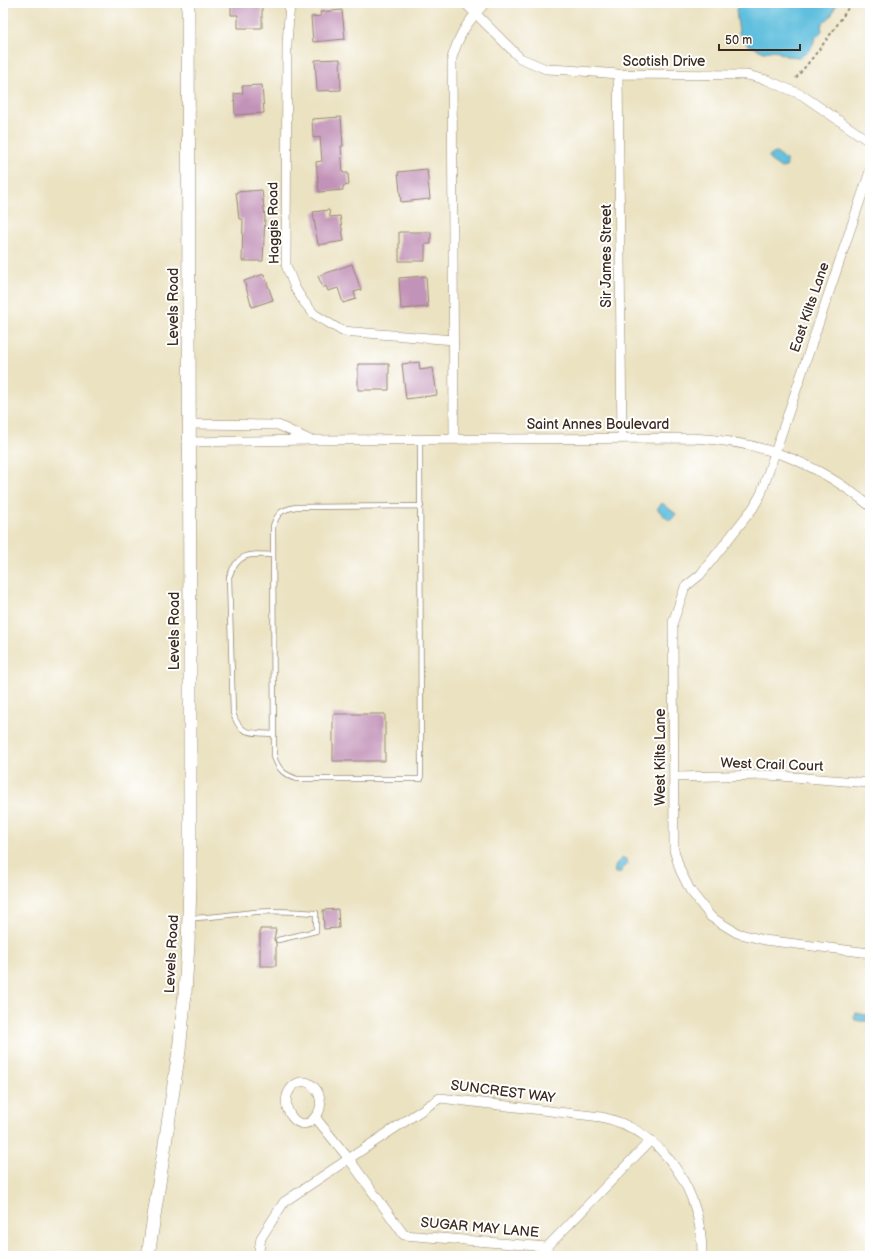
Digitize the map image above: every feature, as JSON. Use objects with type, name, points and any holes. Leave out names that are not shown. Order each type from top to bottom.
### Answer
[{"type":"main road","name":"Levels Road","points":[[148,1256],[179,1051],[185,993],[189,918],[188,3]]},
{"type":"street","name":"Haggis Road","points":[[290,3],[287,43],[286,265],[295,288],[314,314],[342,331],[454,340]]},
{"type":"street","name":"Scotish Drive","points":[[465,3],[520,58],[546,69],[618,74],[747,75],[761,78],[802,95],[870,142]]},
{"type":"street","points":[[454,439],[452,58],[458,40],[467,23],[485,3]]},
{"type":"street","name":"Sir James Street","points":[[618,74],[622,438]]},
{"type":"street","name":"East Kilts Lane","points":[[775,452],[870,171]]},
{"type":"street","name":"Saint Annes Boulevard","points":[[189,424],[278,425],[310,440]]},
{"type":"street","name":"Saint Annes Boulevard","points":[[189,442],[420,439],[715,439],[757,446],[794,459],[837,482],[870,506]]},
{"type":"street","name":"West Kilts Lane","points":[[775,452],[761,494],[753,508],[700,575],[685,587],[673,622],[674,850],[680,870],[690,890],[711,917],[737,933],[764,940],[870,953]]},
{"type":"street","name":"West Crail Court","points":[[674,777],[768,775],[870,783]]},
{"type":"street","points":[[303,1081],[310,1084],[319,1094],[321,1107],[316,1117],[310,1123],[302,1124],[296,1122],[290,1114],[286,1105],[287,1095],[298,1082],[303,1081]]},
{"type":"street","name":"SUNCREST WAY","points":[[258,1256],[261,1238],[284,1202],[440,1098],[601,1117],[630,1126],[651,1140],[672,1162],[681,1177],[689,1194],[700,1228],[702,1256]]},
{"type":"street","points":[[316,1117],[349,1159]]},
{"type":"street","name":"SUGAR MAY LANE","points":[[349,1159],[404,1234],[546,1247],[651,1140]]},
{"type":"lane","points":[[420,439],[421,506],[421,779],[297,779],[286,775],[278,767],[274,757],[272,526],[277,514],[285,509],[296,507],[421,506]]},
{"type":"lane","points":[[273,554],[249,554],[240,558],[233,566],[229,577],[233,713],[240,728],[248,732],[274,734]]},
{"type":"lane","points":[[189,918],[207,918],[276,911],[316,913],[316,931],[278,940]]},
{"type":"path","points":[[796,78],[823,46],[851,3]]},
{"type":"water","points":[[739,3],[837,3],[831,16],[821,25],[822,31],[816,37],[810,50],[799,57],[786,56],[774,50],[764,52],[747,44],[739,33],[736,10]]},
{"type":"water","points":[[776,153],[786,160],[786,167],[781,168],[771,161],[769,157],[770,155]]},
{"type":"water","points":[[662,503],[676,514],[670,521],[657,509]]},
{"type":"water","points":[[623,858],[626,859],[627,865],[620,873],[615,873],[616,864]]},
{"type":"water","points":[[856,1013],[865,1015],[869,1014],[870,1021],[855,1020],[854,1016]]},
{"type":"building","points":[[231,3],[262,3],[262,28],[238,28],[238,15],[231,15]]},
{"type":"building","points":[[342,10],[345,39],[313,42],[311,17],[321,16],[320,12]]},
{"type":"building","points":[[340,59],[341,90],[317,91],[315,60]]},
{"type":"building","points":[[262,85],[264,113],[235,115],[234,94],[243,93],[242,86]]},
{"type":"building","points":[[341,117],[343,173],[348,173],[349,185],[343,186],[343,190],[319,192],[316,162],[322,161],[320,137],[313,138],[312,119]]},
{"type":"building","points":[[427,169],[430,199],[401,202],[398,172]]},
{"type":"building","points":[[262,190],[265,217],[263,261],[242,261],[243,219],[239,219],[236,192]]},
{"type":"building","points":[[329,210],[330,217],[340,216],[344,241],[318,245],[313,212]]},
{"type":"building","points":[[399,232],[431,232],[431,244],[425,244],[425,261],[399,261]]},
{"type":"building","points":[[352,264],[361,290],[354,292],[356,299],[343,303],[338,288],[328,291],[326,286],[323,288],[318,276]]},
{"type":"building","points":[[264,274],[273,300],[252,307],[244,281]]},
{"type":"building","points":[[426,276],[428,307],[401,309],[399,278]]},
{"type":"building","points":[[419,362],[420,370],[433,368],[437,395],[406,399],[402,364]]},
{"type":"building","points":[[358,364],[389,364],[389,390],[358,390]]},
{"type":"building","points":[[333,714],[385,714],[385,761],[333,761]]},
{"type":"building","points":[[338,909],[339,928],[324,929],[323,910]]},
{"type":"building","points":[[260,929],[276,929],[274,940],[276,943],[276,966],[260,966]]}]
